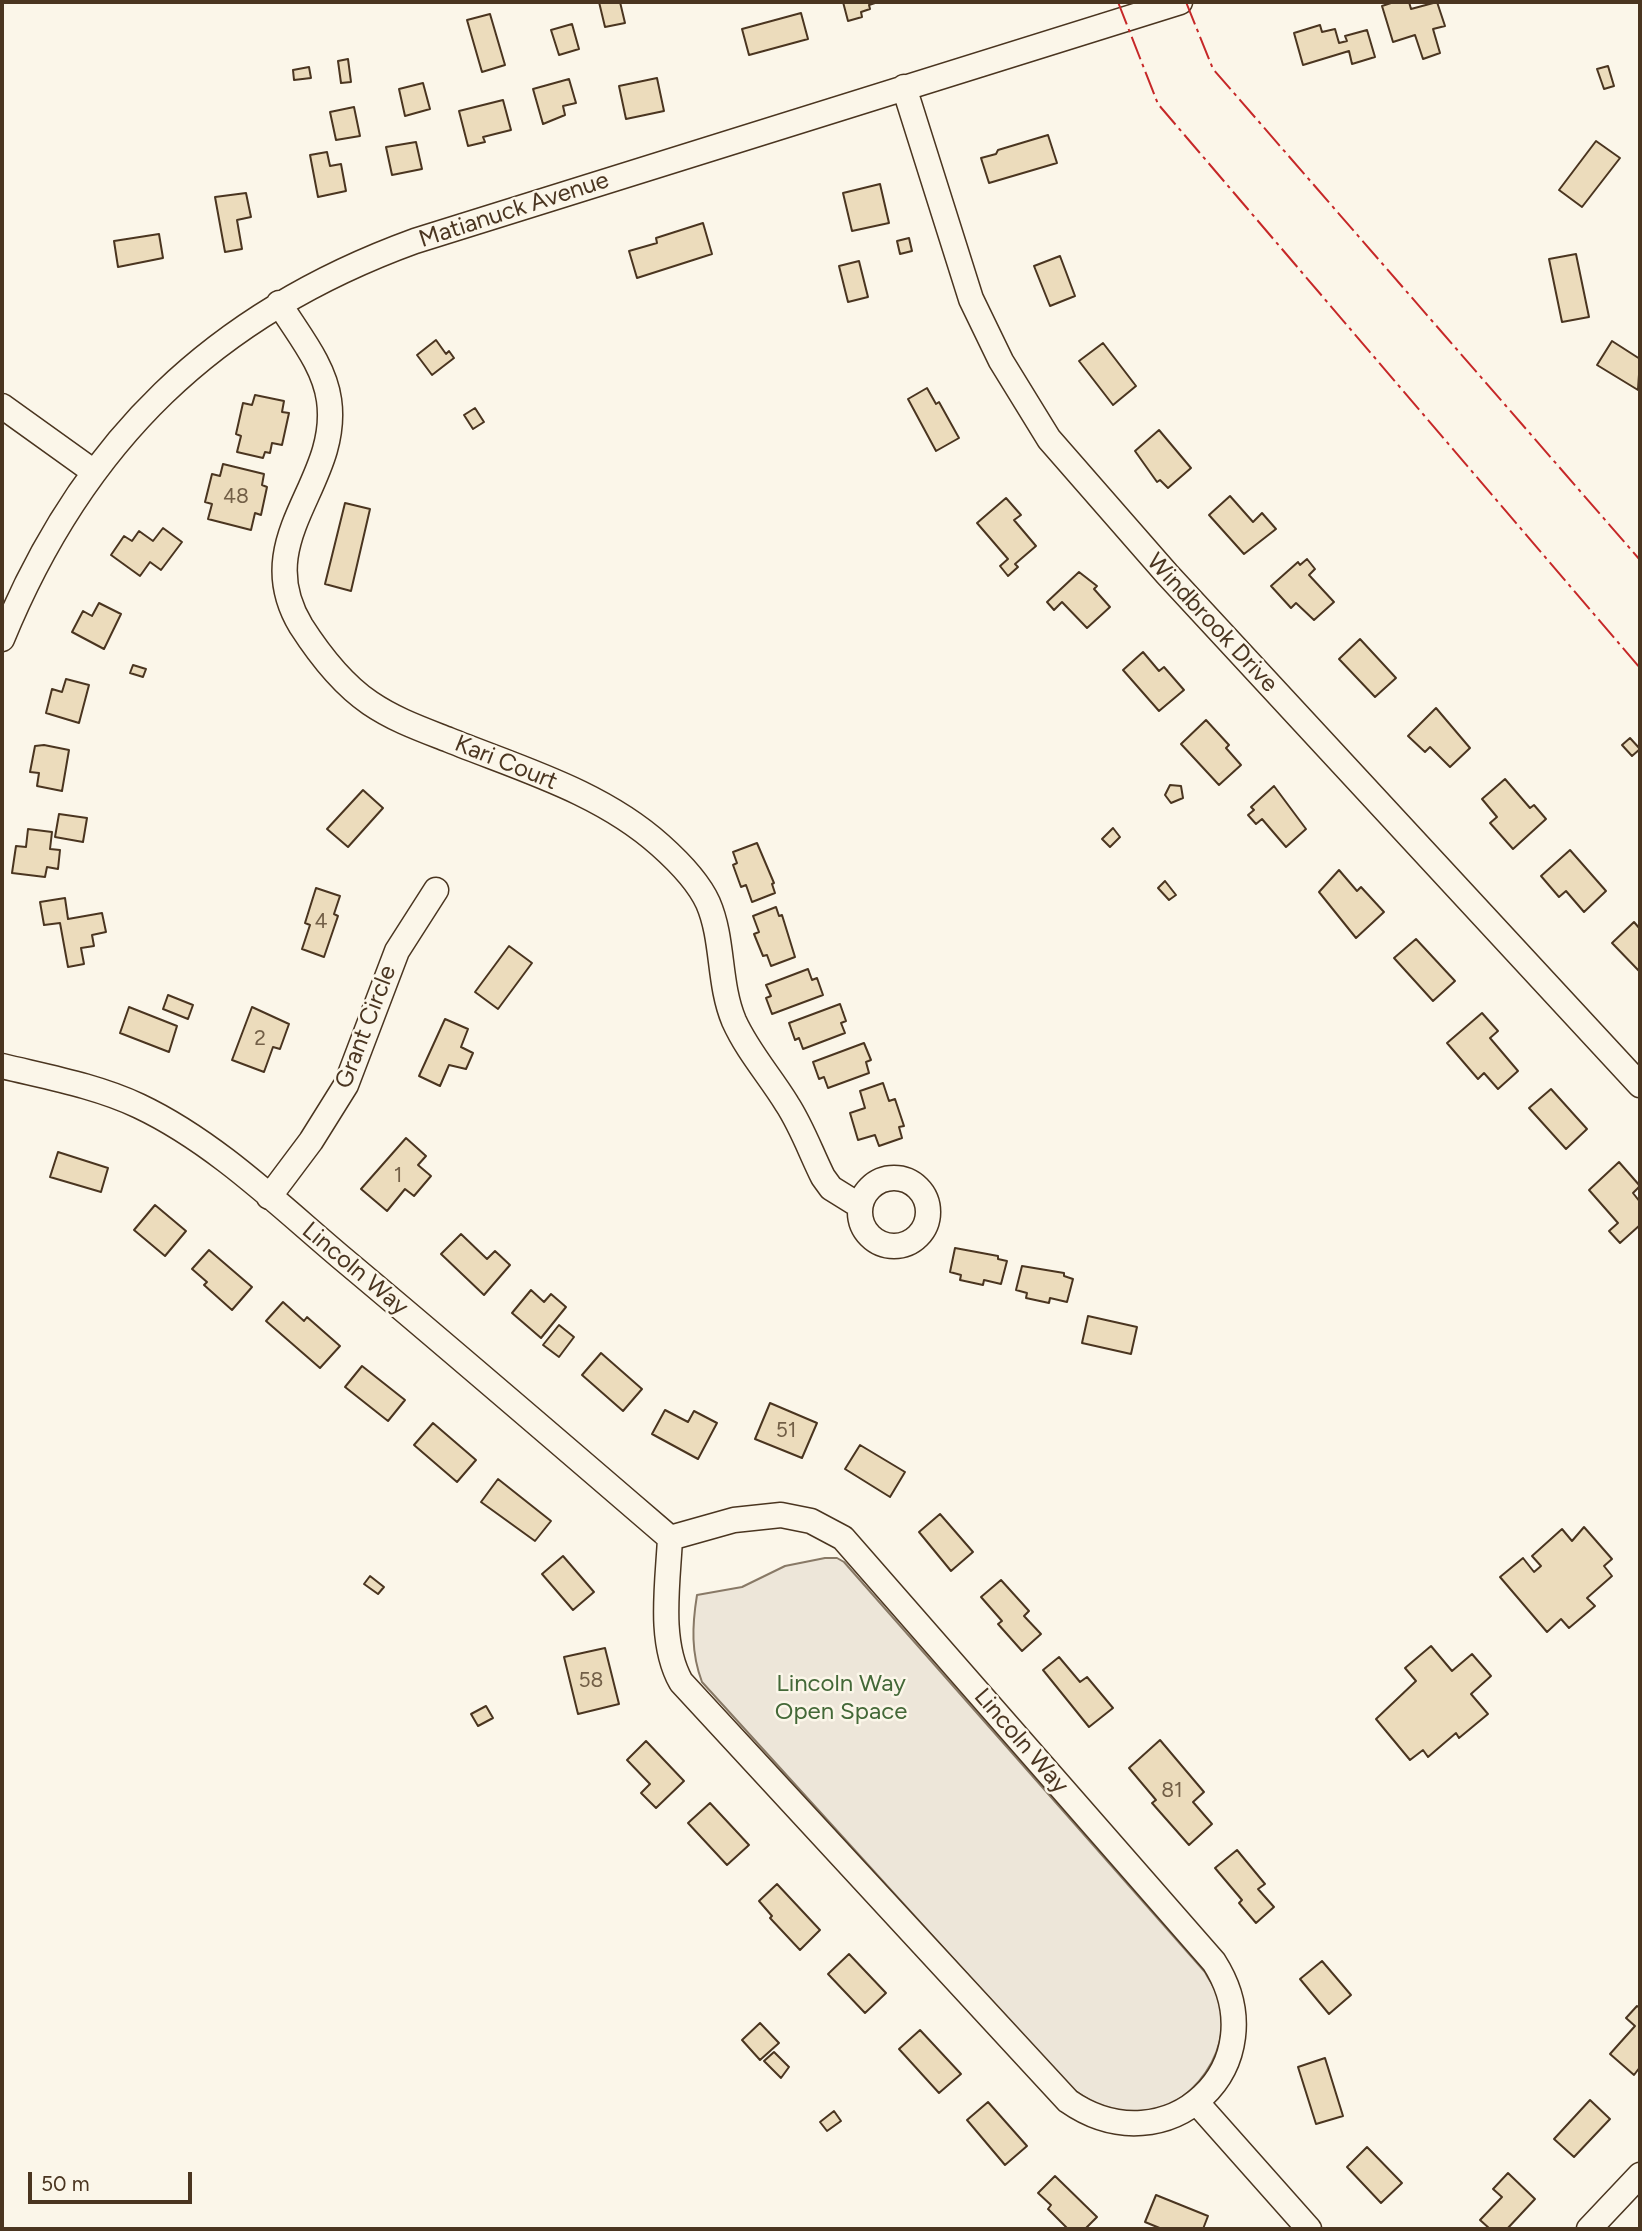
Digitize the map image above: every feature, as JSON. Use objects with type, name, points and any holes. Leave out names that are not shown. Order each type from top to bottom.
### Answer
[{"type":"street","name":"Matianuck Avenue","points":[[2,639],[46,547],[94,472],[143,415],[187,372],[237,330],[279,303],[361,261],[415,241],[1180,2]]},
{"type":"street","name":"Windbrook Drive","points":[[904,87],[971,299],[1001,361],[1049,439],[1158,565],[1640,1085]]},
{"type":"street","name":"Kari Court","points":[[279,303],[323,375],[330,413],[325,450],[294,519],[285,554],[286,590],[302,626],[345,682],[380,710],[592,799],[629,821],[676,861],[708,902],[715,928],[726,1001],[741,1036],[790,1109],[823,1177],[831,1188],[860,1206]]},
{"type":"street","points":[[2,406],[94,472]]},
{"type":"street","name":"Grant Circle","points":[[270,1197],[335,1105],[354,1069],[397,951],[436,890]]},
{"type":"street","name":"Lincoln Way","points":[[2,1066],[90,1088],[138,1105],[202,1145],[270,1197],[670,1538]]},
{"type":"street","name":"Lincoln Way","points":[[781,1515],[811,1521],[843,1538],[1220,1971],[1233,2001],[1233,2041],[1222,2074],[1198,2104],[1152,2122],[1117,2122],[1081,2110],[1056,2090],[681,1682],[671,1654],[667,1611],[670,1538],[734,1520],[781,1515]]},
{"type":"street","points":[[1198,2104],[1310,2229]]},
{"type":"street","points":[[1589,2229],[1640,2175]]},
{"type":"green space","name":"Lincoln Way Open Space","points":[[837,1558],[844,1562],[1205,1972],[1218,1996],[1222,2019],[1220,2041],[1212,2063],[1199,2082],[1182,2097],[1162,2108],[1140,2113],[1117,2111],[1092,2101],[1069,2086],[702,1682],[694,1639],[697,1595],[742,1587],[785,1566]]},
{"type":"building","points":[[599,2],[620,2],[625,23],[605,27]]},
{"type":"building","points":[[843,2],[878,2],[861,12],[862,17],[848,21]]},
{"type":"building","points":[[1394,2],[1409,2],[1411,9],[1437,2],[1445,26],[1433,29],[1440,53],[1423,59],[1415,35],[1393,42],[1382,6]]},
{"type":"building","points":[[801,13],[808,39],[749,55],[742,29]]},
{"type":"building","points":[[490,14],[505,65],[482,72],[467,20]]},
{"type":"building","points":[[572,24],[579,49],[559,55],[551,30]]},
{"type":"building","points":[[1320,25],[1322,32],[1335,29],[1339,43],[1347,41],[1345,36],[1367,30],[1375,57],[1352,64],[1349,51],[1303,65],[1294,33]]},
{"type":"building","points":[[348,59],[351,82],[341,83],[338,61]]},
{"type":"building","points":[[1608,66],[1614,86],[1604,89],[1597,69]]},
{"type":"building","points":[[309,67],[311,78],[294,80],[293,70]]},
{"type":"building","points":[[657,78],[664,111],[626,119],[619,86]]},
{"type":"building","points":[[569,79],[576,103],[563,106],[565,115],[543,124],[533,89]]},
{"type":"building","points":[[423,83],[430,109],[405,116],[399,89]]},
{"type":"building","points":[[503,100],[511,130],[483,137],[485,142],[468,146],[459,111]]},
{"type":"building","points":[[354,107],[360,136],[336,140],[330,112]]},
{"type":"building","points":[[1048,135],[1057,163],[989,183],[981,158]]},
{"type":"building","points":[[1596,141],[1620,158],[1582,207],[1559,190]]},
{"type":"building","points":[[416,142],[422,169],[392,175],[386,147]]},
{"type":"building","points":[[327,152],[330,166],[341,164],[346,191],[318,197],[310,155]]},
{"type":"building","points":[[880,184],[889,223],[852,231],[843,193]]},
{"type":"building","points":[[246,193],[251,217],[237,220],[242,249],[225,252],[215,197]]},
{"type":"building","points":[[703,223],[712,254],[637,278],[629,251],[657,243],[656,238]]},
{"type":"building","points":[[159,234],[163,258],[118,267],[114,241]]},
{"type":"building","points":[[909,238],[912,251],[900,254],[897,241]]},
{"type":"building","points":[[1576,254],[1589,317],[1562,322],[1549,259]]},
{"type":"building","points":[[1060,256],[1075,296],[1050,306],[1034,266]]},
{"type":"building","points":[[859,261],[868,297],[848,302],[839,266]]},
{"type":"building","points":[[436,340],[446,354],[449,351],[454,358],[432,375],[417,355]]},
{"type":"building","points":[[1612,341],[1640,359],[1638,390],[1597,365]]},
{"type":"building","points":[[1103,343],[1136,386],[1113,405],[1079,361]]},
{"type":"building","points":[[927,388],[936,404],[939,402],[959,438],[936,451],[908,399]]},
{"type":"building","points":[[255,395],[284,401],[282,412],[289,413],[282,445],[272,443],[270,453],[265,452],[263,458],[237,452],[241,436],[236,434],[243,403],[252,405]]},
{"type":"building","points":[[475,408],[484,422],[473,429],[464,415]]},
{"type":"building","points":[[1159,430],[1191,468],[1168,488],[1160,480],[1157,482],[1135,451]]},
{"type":"building","points":[[223,464],[264,474],[262,485],[267,487],[261,515],[255,513],[251,530],[208,519],[212,504],[205,502],[212,474],[220,476]]},
{"type":"building","points":[[1230,496],[1253,522],[1262,513],[1276,529],[1244,554],[1209,515]]},
{"type":"building","points":[[1006,498],[1021,515],[1014,520],[1036,546],[1015,564],[1018,567],[1008,576],[1000,566],[1008,559],[977,523]]},
{"type":"building","points":[[345,503],[370,509],[351,591],[325,584]]},
{"type":"building","points":[[163,528],[182,542],[161,570],[150,562],[140,576],[111,555],[124,536],[132,541],[139,531],[153,541]]},
{"type":"building","points":[[1307,559],[1315,569],[1309,575],[1334,602],[1314,620],[1296,603],[1291,608],[1271,586],[1298,562],[1300,565]]},
{"type":"building","points":[[1079,572],[1097,586],[1094,589],[1110,607],[1087,628],[1062,602],[1054,610],[1047,602]]},
{"type":"building","points":[[99,603],[121,614],[104,649],[72,632],[83,611],[92,616]]},
{"type":"building","points":[[1360,639],[1396,678],[1375,697],[1339,659]]},
{"type":"building","points":[[1143,652],[1159,671],[1164,667],[1184,690],[1159,711],[1123,670]]},
{"type":"building","points":[[133,665],[146,669],[143,677],[130,673]]},
{"type":"building","points":[[66,679],[89,685],[79,723],[46,713],[52,689],[62,692]]},
{"type":"building","points":[[1436,708],[1470,748],[1450,767],[1430,747],[1425,752],[1408,736]]},
{"type":"building","points":[[1206,720],[1229,745],[1226,748],[1241,765],[1219,785],[1181,744]]},
{"type":"building","points":[[1630,738],[1640,749],[1632,756],[1622,745]]},
{"type":"building","points":[[35,746],[69,750],[62,791],[37,786],[39,773],[30,772]]},
{"type":"building","points":[[1505,779],[1530,808],[1534,805],[1546,819],[1513,849],[1490,823],[1497,817],[1482,799]]},
{"type":"building","points":[[1170,785],[1181,786],[1183,798],[1171,803],[1165,795]]},
{"type":"building","points":[[1274,786],[1306,829],[1286,847],[1262,819],[1256,824],[1248,815],[1254,810],[1251,807]]},
{"type":"building","points":[[363,790],[383,808],[348,847],[327,829]]},
{"type":"building","points":[[59,814],[87,818],[83,842],[55,837]]},
{"type":"building","points":[[1113,828],[1120,837],[1110,847],[1102,839]]},
{"type":"building","points":[[28,829],[52,832],[50,849],[60,850],[58,869],[47,867],[45,877],[12,873],[16,846],[26,847]]},
{"type":"building","points":[[757,843],[774,883],[775,893],[752,902],[746,885],[741,887],[733,865],[737,863],[733,852]]},
{"type":"building","points":[[1570,850],[1606,891],[1584,912],[1566,891],[1559,897],[1541,876]]},
{"type":"building","points":[[1339,870],[1357,891],[1361,887],[1384,912],[1356,938],[1319,892]]},
{"type":"building","points":[[1165,881],[1176,895],[1169,900],[1158,888]]},
{"type":"building","points":[[316,888],[340,896],[334,914],[338,916],[324,957],[302,949],[310,925],[305,923]]},
{"type":"building","points":[[65,898],[68,919],[102,913],[106,932],[92,935],[94,946],[81,948],[84,964],[68,967],[60,923],[44,925],[40,902]]},
{"type":"building","points":[[776,907],[779,916],[782,915],[795,957],[771,966],[767,955],[763,956],[754,934],[759,932],[753,916]]},
{"type":"building","points":[[1634,922],[1640,929],[1640,972],[1612,943]]},
{"type":"building","points":[[1416,939],[1455,981],[1433,1001],[1394,958]]},
{"type":"building","points":[[509,946],[532,963],[498,1009],[475,992]]},
{"type":"building","points":[[808,969],[812,980],[817,978],[823,995],[772,1014],[766,998],[771,996],[766,985]]},
{"type":"building","points":[[168,995],[193,1005],[188,1019],[163,1009]]},
{"type":"building","points":[[840,1004],[846,1021],[841,1023],[845,1033],[803,1049],[799,1038],[795,1040],[789,1023]]},
{"type":"building","points":[[129,1007],[177,1026],[169,1052],[120,1033]]},
{"type":"building","points":[[252,1007],[289,1024],[280,1049],[273,1047],[264,1072],[232,1060]]},
{"type":"building","points":[[1482,1013],[1498,1031],[1490,1038],[1518,1071],[1498,1089],[1484,1073],[1478,1079],[1447,1043]]},
{"type":"building","points":[[445,1019],[468,1029],[461,1047],[473,1053],[466,1069],[449,1065],[440,1086],[419,1076]]},
{"type":"building","points":[[864,1043],[871,1060],[866,1062],[869,1073],[828,1088],[824,1077],[819,1079],[813,1062]]},
{"type":"building","points":[[883,1083],[889,1101],[895,1099],[904,1126],[899,1127],[902,1138],[879,1146],[875,1135],[858,1140],[850,1113],[865,1108],[860,1091]]},
{"type":"building","points":[[1551,1089],[1587,1129],[1566,1149],[1529,1108]]},
{"type":"building","points":[[406,1138],[426,1156],[418,1165],[431,1176],[414,1196],[405,1189],[387,1211],[361,1189]]},
{"type":"building","points":[[58,1152],[108,1168],[101,1192],[50,1177]]},
{"type":"building","points":[[1619,1162],[1640,1186],[1633,1193],[1640,1202],[1640,1225],[1620,1243],[1609,1231],[1618,1223],[1589,1190]]},
{"type":"building","points":[[155,1205],[186,1231],[165,1256],[134,1230]]},
{"type":"building","points":[[461,1234],[487,1259],[495,1251],[510,1265],[484,1295],[441,1254]]},
{"type":"building","points":[[955,1248],[998,1256],[998,1259],[1007,1261],[1001,1284],[984,1280],[983,1285],[960,1280],[961,1275],[950,1272]]},
{"type":"building","points":[[209,1250],[252,1287],[232,1310],[204,1285],[207,1282],[192,1269]]},
{"type":"building","points":[[1022,1266],[1064,1273],[1064,1276],[1073,1279],[1067,1302],[1050,1298],[1049,1303],[1026,1298],[1027,1293],[1016,1290]]},
{"type":"building","points":[[531,1290],[544,1302],[551,1294],[566,1307],[541,1338],[512,1313]]},
{"type":"building","points":[[283,1302],[304,1321],[307,1317],[340,1346],[320,1368],[266,1321]]},
{"type":"building","points":[[1088,1316],[1137,1327],[1131,1354],[1082,1343]]},
{"type":"building","points":[[559,1325],[574,1337],[559,1357],[543,1345]]},
{"type":"building","points":[[601,1353],[642,1389],[623,1411],[582,1375]]},
{"type":"building","points":[[362,1366],[405,1400],[388,1421],[345,1387]]},
{"type":"building","points":[[770,1403],[817,1423],[802,1458],[755,1439]]},
{"type":"building","points":[[665,1410],[688,1422],[694,1411],[717,1423],[698,1459],[652,1434]]},
{"type":"building","points":[[433,1423],[476,1460],[457,1482],[414,1445]]},
{"type":"building","points":[[860,1445],[905,1472],[890,1497],[845,1469]]},
{"type":"building","points":[[498,1479],[551,1521],[535,1541],[481,1502]]},
{"type":"building","points":[[940,1514],[973,1552],[951,1571],[919,1532]]},
{"type":"building","points":[[1584,1527],[1612,1559],[1604,1566],[1612,1576],[1587,1598],[1595,1606],[1569,1628],[1561,1619],[1547,1632],[1500,1577],[1523,1558],[1534,1572],[1541,1566],[1532,1556],[1562,1529],[1572,1541]]},
{"type":"building","points":[[563,1556],[594,1592],[573,1610],[542,1574]]},
{"type":"building","points":[[370,1576],[384,1587],[378,1594],[364,1584]]},
{"type":"building","points":[[1001,1580],[1029,1611],[1024,1616],[1041,1634],[1022,1651],[998,1624],[1002,1621],[981,1597]]},
{"type":"building","points":[[1431,1646],[1452,1671],[1472,1654],[1491,1676],[1471,1694],[1488,1714],[1459,1738],[1456,1733],[1428,1757],[1423,1750],[1410,1760],[1376,1719],[1416,1681],[1405,1668]]},
{"type":"building","points":[[605,1648],[619,1704],[578,1714],[564,1657]]},
{"type":"building","points":[[1059,1657],[1080,1682],[1087,1677],[1113,1708],[1089,1727],[1043,1670]]},
{"type":"building","points":[[486,1706],[493,1718],[478,1726],[471,1714]]},
{"type":"building","points":[[1160,1740],[1204,1792],[1193,1802],[1212,1824],[1189,1845],[1152,1803],[1156,1800],[1129,1768]]},
{"type":"building","points":[[646,1741],[684,1781],[656,1808],[641,1793],[650,1784],[627,1760]]},
{"type":"building","points":[[710,1803],[749,1845],[727,1865],[688,1823]]},
{"type":"building","points":[[1237,1850],[1265,1884],[1258,1889],[1274,1907],[1256,1923],[1239,1903],[1242,1900],[1215,1868]]},
{"type":"building","points":[[777,1884],[820,1930],[800,1950],[770,1918],[772,1916],[759,1901]]},
{"type":"building","points":[[849,1954],[886,1993],[865,2013],[828,1974]]},
{"type":"building","points":[[1322,1961],[1351,1995],[1329,2014],[1300,1979]]},
{"type":"building","points":[[1637,2006],[1640,2008],[1640,2067],[1634,2075],[1610,2054],[1635,2026],[1626,2018]]},
{"type":"building","points":[[760,2023],[779,2043],[760,2060],[742,2040]]},
{"type":"building","points":[[920,2030],[961,2074],[939,2093],[899,2049]]},
{"type":"building","points":[[774,2052],[789,2067],[781,2078],[764,2061]]},
{"type":"building","points":[[1325,2058],[1343,2116],[1316,2124],[1298,2067]]},
{"type":"building","points":[[1590,2100],[1610,2119],[1574,2157],[1554,2139]]},
{"type":"building","points":[[988,2102],[1027,2146],[1005,2165],[967,2120]]},
{"type":"building","points":[[834,2111],[841,2121],[827,2131],[820,2122]]},
{"type":"building","points":[[1367,2147],[1402,2183],[1381,2203],[1347,2167]]},
{"type":"building","points":[[1508,2173],[1535,2199],[1507,2229],[1490,2229],[1480,2220],[1502,2197],[1493,2189]]},
{"type":"building","points":[[1055,2176],[1097,2217],[1085,2229],[1068,2229],[1048,2209],[1051,2205],[1038,2193]]},
{"type":"building","points":[[1156,2195],[1208,2216],[1203,2229],[1162,2229],[1145,2222]]},
{"type":"power","points":[[1118,2],[1158,104],[1640,668]]},
{"type":"power","points":[[1186,2],[1213,69],[1640,560]]}]
